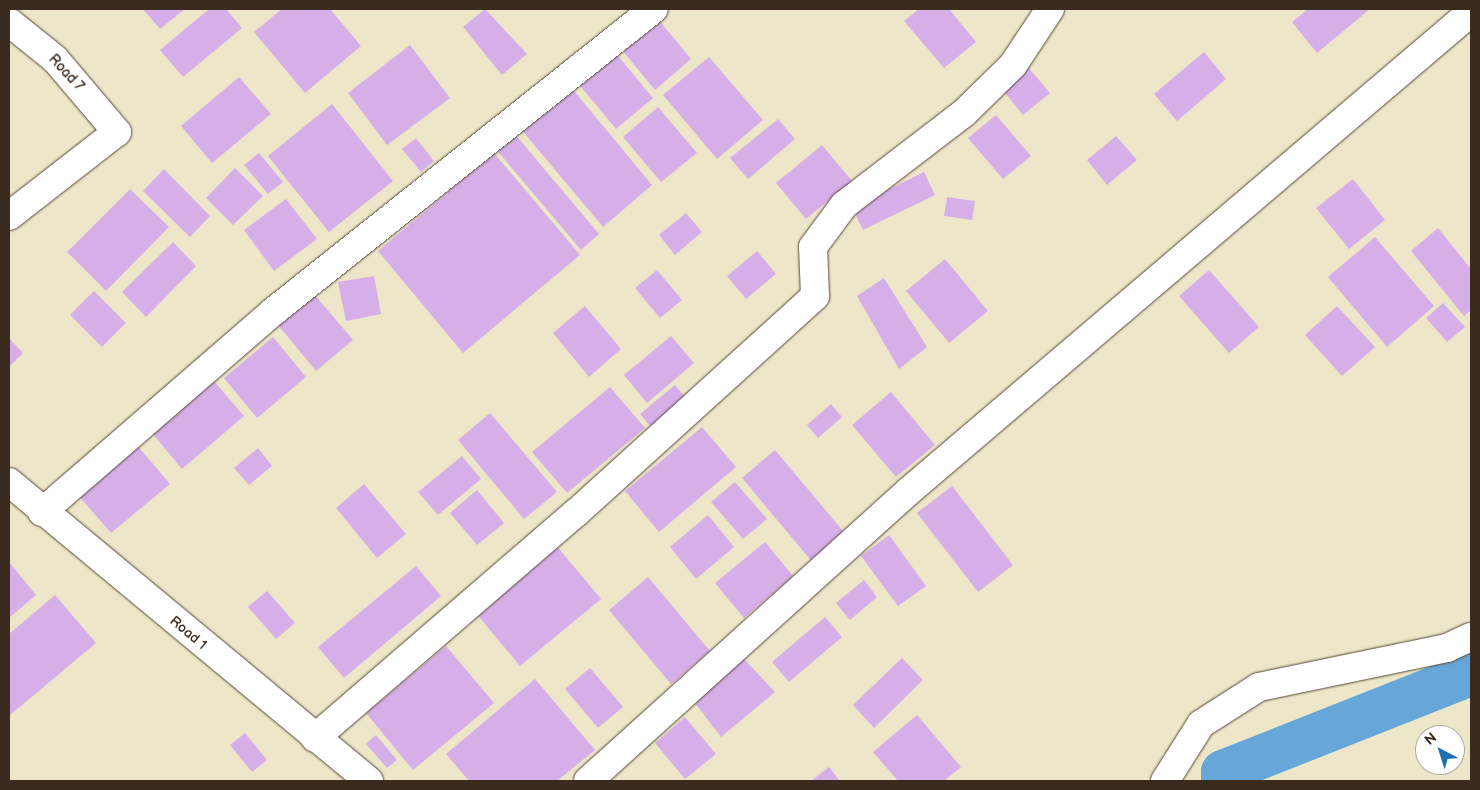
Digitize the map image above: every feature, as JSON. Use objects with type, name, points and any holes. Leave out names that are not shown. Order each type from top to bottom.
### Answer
[{"type":"street","points":[[42,512],[274,311],[654,9]]},
{"type":"street","points":[[315,738],[576,513],[815,296],[813,247],[844,206],[964,113],[1014,65],[1050,9]]},
{"type":"street","points":[[588,781],[909,491],[1471,12]]},
{"type":"street","name":"Road 7","points":[[9,22],[55,59],[117,132],[9,216]]},
{"type":"street","name":"Road 1","points":[[9,482],[42,512],[369,781]]},
{"type":"street","points":[[1165,781],[1201,724],[1259,687],[1447,648],[1471,637]]},
{"type":"building","points":[[143,9],[185,9],[160,29]]},
{"type":"building","points":[[209,9],[226,9],[242,28],[183,77],[160,50]]},
{"type":"building","points":[[282,9],[330,9],[361,46],[305,93],[254,32]]},
{"type":"building","points":[[485,9],[527,54],[502,75],[463,27]]},
{"type":"building","points":[[919,9],[949,9],[976,42],[944,68],[904,21]]},
{"type":"building","points":[[1308,9],[1370,9],[1317,53],[1292,22]]},
{"type":"building","points":[[658,19],[691,59],[655,90],[622,50]]},
{"type":"building","points":[[410,45],[450,98],[387,145],[348,93]]},
{"type":"building","points":[[614,51],[653,98],[616,129],[577,82]]},
{"type":"building","points":[[1204,52],[1226,79],[1177,121],[1154,94]]},
{"type":"building","points":[[709,57],[763,120],[717,159],[663,95]]},
{"type":"building","points":[[1028,67],[1050,93],[1023,115],[1002,89]]},
{"type":"building","points":[[239,77],[271,114],[212,163],[181,126]]},
{"type":"building","points":[[570,86],[652,185],[603,227],[520,128]]},
{"type":"building","points":[[332,104],[393,181],[329,232],[268,156]]},
{"type":"building","points":[[658,107],[697,153],[661,182],[623,137]]},
{"type":"building","points":[[996,115],[1031,156],[1003,179],[968,138]]},
{"type":"building","points":[[778,119],[795,139],[748,179],[730,158]]},
{"type":"building","points":[[514,133],[599,234],[581,250],[495,148]]},
{"type":"building","points":[[1116,136],[1137,160],[1107,185],[1087,160]]},
{"type":"building","points":[[416,138],[434,161],[421,172],[402,149]]},
{"type":"building","points":[[822,145],[852,181],[806,219],[776,183]]},
{"type":"building","points":[[259,153],[283,182],[268,194],[244,165]]},
{"type":"building","points":[[494,153],[580,255],[463,353],[378,251]]},
{"type":"building","points":[[235,168],[263,196],[233,225],[206,198]]},
{"type":"building","points":[[164,169],[210,216],[190,237],[143,191]]},
{"type":"building","points":[[924,172],[935,195],[863,230],[852,207]]},
{"type":"building","points":[[1353,179],[1385,220],[1349,249],[1316,208]]},
{"type":"building","points":[[130,189],[169,227],[106,291],[67,252]]},
{"type":"building","points":[[947,197],[975,201],[972,220],[944,216]]},
{"type":"building","points":[[286,199],[317,239],[274,271],[244,230]]},
{"type":"building","points":[[686,213],[702,232],[675,255],[659,235]]},
{"type":"building","points":[[1438,228],[1471,269],[1471,310],[1464,316],[1411,251]]},
{"type":"building","points":[[1375,237],[1434,306],[1387,347],[1328,277]]},
{"type":"building","points":[[173,242],[196,266],[146,317],[122,292]]},
{"type":"building","points":[[757,251],[776,274],[746,299],[727,276]]},
{"type":"building","points":[[945,259],[988,311],[949,343],[906,291]]},
{"type":"building","points":[[657,270],[682,300],[660,318],[635,288]]},
{"type":"building","points":[[1209,270],[1259,327],[1229,353],[1179,296]]},
{"type":"building","points":[[374,276],[381,314],[346,321],[338,282]]},
{"type":"building","points":[[884,278],[927,347],[899,369],[857,296]]},
{"type":"building","points":[[94,291],[126,323],[102,347],[70,315]]},
{"type":"building","points":[[314,294],[353,340],[316,371],[278,325]]},
{"type":"building","points":[[1443,303],[1465,327],[1447,342],[1426,318]]},
{"type":"building","points":[[585,306],[621,349],[589,377],[553,333]]},
{"type":"building","points":[[1337,306],[1375,347],[1342,376],[1305,335]]},
{"type":"building","points":[[671,336],[694,363],[647,403],[624,375]]},
{"type":"building","points":[[273,337],[306,377],[257,418],[224,378]]},
{"type":"building","points":[[9,338],[23,353],[9,367]]},
{"type":"building","points":[[214,381],[244,416],[182,469],[152,433]]},
{"type":"building","points":[[675,385],[687,399],[652,428],[640,414]]},
{"type":"building","points":[[610,387],[645,428],[567,493],[532,452]]},
{"type":"building","points":[[891,392],[935,445],[896,477],[852,425]]},
{"type":"building","points":[[831,404],[842,417],[818,438],[807,425]]},
{"type":"building","points":[[490,413],[557,492],[524,519],[458,440]]},
{"type":"building","points":[[702,427],[736,467],[659,532],[625,491]]},
{"type":"building","points":[[137,445],[170,484],[111,533],[78,495]]},
{"type":"building","points":[[258,448],[272,466],[249,485],[234,468]]},
{"type":"building","points":[[775,450],[848,537],[814,564],[742,478]]},
{"type":"building","points":[[462,456],[481,479],[438,515],[418,492]]},
{"type":"building","points":[[735,482],[767,519],[743,539],[711,502]]},
{"type":"building","points":[[364,484],[406,534],[377,558],[336,508]]},
{"type":"building","points":[[952,486],[1013,565],[978,592],[917,513]]},
{"type":"building","points":[[477,490],[504,523],[477,545],[450,513]]},
{"type":"building","points":[[708,515],[734,547],[696,579],[670,547]]},
{"type":"building","points":[[889,535],[926,586],[898,606],[861,556]]},
{"type":"building","points":[[765,542],[793,576],[744,618],[715,583]]},
{"type":"building","points":[[555,544],[601,599],[520,666],[475,612]]},
{"type":"building","points":[[9,562],[36,595],[9,618]]},
{"type":"building","points":[[416,566],[441,596],[344,678],[318,647]]},
{"type":"building","points":[[648,577],[710,651],[671,684],[609,610]]},
{"type":"building","points":[[864,580],[877,597],[850,620],[836,603]]},
{"type":"building","points":[[267,591],[295,623],[276,639],[248,607]]},
{"type":"building","points":[[55,595],[96,643],[9,716],[9,634]]},
{"type":"building","points":[[825,617],[842,637],[789,682],[772,662]]},
{"type":"building","points":[[446,646],[494,703],[413,770],[366,713]]},
{"type":"building","points":[[902,658],[923,680],[874,728],[853,705]]},
{"type":"building","points":[[744,659],[775,692],[721,737],[695,703]]},
{"type":"building","points":[[590,668],[623,707],[598,728],[565,689]]},
{"type":"building","points":[[535,679],[595,750],[557,781],[469,781],[446,754]]},
{"type":"building","points":[[917,715],[961,767],[944,781],[898,781],[873,752]]},
{"type":"building","points":[[685,717],[716,754],[685,779],[655,743]]},
{"type":"building","points":[[245,733],[267,760],[252,772],[230,745]]},
{"type":"building","points":[[376,735],[397,760],[387,768],[366,744]]},
{"type":"building","points":[[829,767],[840,781],[811,781]]},
{"type":"waterway","points":[[1223,781],[1223,772],[1471,674]]}]
